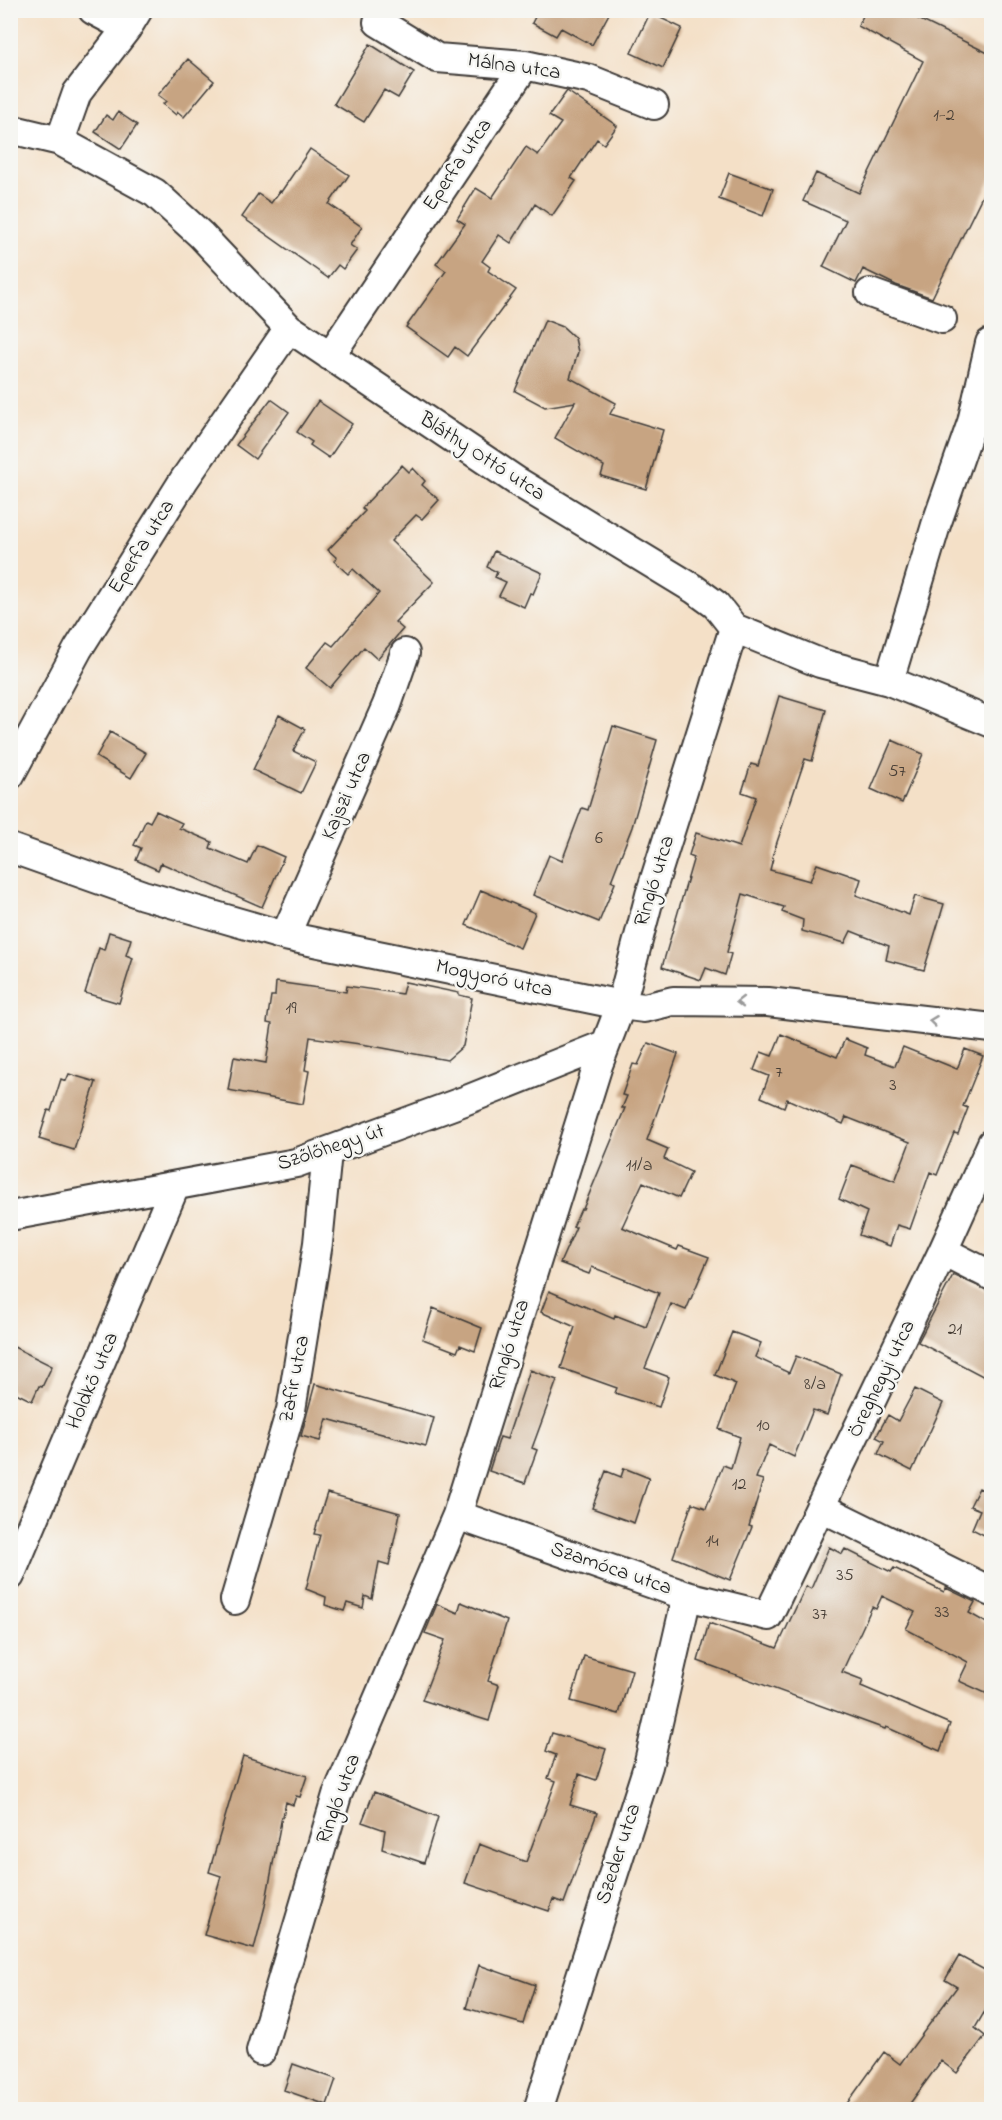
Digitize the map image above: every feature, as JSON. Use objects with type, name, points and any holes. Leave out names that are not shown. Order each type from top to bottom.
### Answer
[{"type":"street","points":[[60,141],[77,93],[133,19],[93,10]]},
{"type":"street","name":"Málna utca","points":[[378,22],[437,58],[525,65],[589,79],[654,105]]},
{"type":"street","name":"Eperfa utca","points":[[330,356],[525,65]]},
{"type":"street","name":"Bláthy Ottó utca","points":[[10,129],[60,141],[155,193],[201,235],[289,328],[518,482],[694,589],[716,605],[734,628],[820,663],[889,681],[992,723]]},
{"type":"street","points":[[870,293],[942,319]]},
{"type":"street","name":"Eperfa utca","points":[[10,776],[78,649],[184,480],[289,328]]},
{"type":"street","points":[[889,681],[936,525],[972,422],[990,343]]},
{"type":"street","name":"Ringló utca","points":[[261,2051],[337,1795],[457,1515],[604,1045],[621,1005],[650,895],[734,628]]},
{"type":"street","name":"Kajszi utca","points":[[285,936],[387,705],[405,653]]},
{"type":"street","name":"Mogyoró utca","points":[[10,848],[143,895],[285,936],[621,1005],[644,1008],[673,1001],[768,1002],[992,1028]]},
{"type":"street","name":"Szőlőhegy út","points":[[10,1216],[296,1164],[604,1045]]},
{"type":"street","name":"Öreghegyi utca","points":[[768,1616],[943,1251],[992,1143]]},
{"type":"street","name":"Zafír utca","points":[[235,1600],[291,1410],[318,1243],[327,1152]]},
{"type":"street","name":"Holdkő utca","points":[[10,1576],[175,1186]]},
{"type":"street","points":[[943,1251],[992,1276]]},
{"type":"street","points":[[820,1507],[992,1592]]},
{"type":"street","name":"Szamóca utca","points":[[457,1515],[687,1596],[768,1616]]},
{"type":"street","name":"Szeder utca","points":[[538,2109],[648,1766],[687,1596]]},
{"type":"building","points":[[528,10],[611,10],[592,45],[561,28],[556,36],[532,23],[536,15]]},
{"type":"building","points":[[866,10],[915,10],[912,16],[992,55],[992,176],[932,298],[896,285],[863,269],[856,283],[823,267],[846,220],[803,201],[816,173],[859,193],[923,61],[858,26]]},
{"type":"building","points":[[650,13],[682,28],[663,68],[631,53]]},
{"type":"building","points":[[370,44],[414,72],[398,98],[384,90],[364,122],[334,104]]},
{"type":"building","points":[[188,59],[214,81],[184,117],[178,112],[176,115],[163,104],[166,101],[158,95]]},
{"type":"building","points":[[567,91],[617,126],[604,144],[597,139],[571,178],[576,181],[552,216],[535,204],[511,243],[499,235],[482,261],[490,267],[488,271],[516,290],[467,356],[455,347],[448,357],[406,327],[446,271],[436,264],[465,224],[457,219],[476,188],[492,198],[526,147],[538,155],[561,123],[549,116]]},
{"type":"building","points":[[118,112],[137,125],[121,149],[95,132],[106,115],[113,120]]},
{"type":"building","points":[[310,149],[349,175],[329,204],[362,227],[350,245],[357,250],[343,269],[338,265],[328,278],[242,217],[258,194],[271,203]]},
{"type":"building","points":[[729,173],[773,189],[763,216],[719,199]]},
{"type":"building","points":[[545,320],[563,327],[575,338],[578,352],[570,378],[616,403],[610,414],[663,430],[646,489],[601,476],[604,466],[555,438],[575,402],[545,407],[515,391]]},
{"type":"building","points":[[271,399],[289,412],[255,459],[236,445]]},
{"type":"building","points":[[318,401],[352,424],[329,458],[310,445],[312,442],[297,432]]},
{"type":"building","points":[[402,465],[409,472],[413,468],[425,481],[422,485],[439,500],[422,519],[416,515],[391,541],[434,582],[395,622],[403,629],[377,659],[364,647],[330,688],[306,668],[327,642],[333,646],[379,593],[353,569],[348,574],[334,561],[337,558],[328,550],[365,511],[362,508]]},
{"type":"building","points":[[494,551],[542,573],[533,594],[530,593],[524,607],[499,596],[506,582],[495,577],[497,572],[487,567]]},
{"type":"building","points":[[779,696],[826,710],[812,761],[805,759],[772,857],[770,870],[810,881],[817,864],[861,879],[856,895],[909,915],[915,896],[944,904],[924,970],[886,960],[889,946],[851,931],[845,943],[802,931],[803,920],[782,912],[784,907],[743,894],[727,952],[731,954],[725,975],[706,968],[701,980],[662,967],[694,857],[689,855],[696,833],[739,847],[756,797],[742,792],[751,764],[758,766]]},
{"type":"building","points":[[279,715],[305,729],[293,751],[316,762],[301,793],[253,770]]},
{"type":"building","points":[[613,726],[657,740],[632,827],[611,881],[615,883],[599,922],[533,895],[549,855],[562,861],[582,808],[588,810]]},
{"type":"building","points":[[110,732],[146,753],[131,778],[96,757]]},
{"type":"building","points":[[892,740],[923,754],[902,803],[871,789]]},
{"type":"building","points":[[156,811],[182,823],[179,828],[212,842],[210,848],[248,864],[257,845],[284,857],[262,907],[161,863],[158,870],[136,860],[141,848],[134,845],[146,820],[150,822]]},
{"type":"building","points":[[481,890],[535,913],[520,948],[466,925]]},
{"type":"building","points":[[109,932],[131,939],[126,955],[133,958],[119,1003],[85,993],[99,948],[104,950]]},
{"type":"building","points":[[276,982],[346,992],[347,986],[402,994],[405,982],[459,993],[459,995],[472,998],[463,1046],[447,1060],[310,1037],[305,1070],[309,1071],[303,1104],[228,1090],[234,1057],[266,1063],[272,1024],[267,1023],[271,996],[275,996]]},
{"type":"building","points":[[781,1034],[837,1057],[845,1039],[867,1048],[865,1055],[895,1066],[903,1047],[957,1069],[965,1049],[983,1056],[963,1106],[968,1108],[958,1134],[954,1133],[937,1175],[930,1172],[910,1229],[897,1225],[890,1246],[859,1235],[867,1212],[839,1199],[852,1165],[895,1181],[910,1142],[846,1117],[843,1124],[787,1099],[784,1107],[761,1097],[769,1076],[754,1070],[761,1052],[772,1056]]},
{"type":"building","points":[[648,1043],[678,1054],[647,1140],[668,1149],[664,1159],[691,1172],[679,1198],[643,1182],[622,1227],[677,1250],[679,1246],[709,1257],[686,1310],[671,1304],[645,1368],[669,1377],[659,1407],[615,1393],[617,1388],[561,1368],[575,1327],[541,1312],[549,1291],[614,1319],[615,1315],[646,1327],[659,1293],[592,1267],[589,1274],[560,1263],[576,1227],[573,1227],[583,1209],[625,1108],[622,1108],[627,1096],[622,1095],[633,1064],[638,1065]]},
{"type":"building","points":[[69,1074],[96,1082],[74,1150],[39,1139],[61,1079],[66,1081]]},
{"type":"building","points":[[953,1275],[992,1292],[992,1381],[918,1342]]},
{"type":"building","points":[[433,1308],[482,1328],[475,1351],[460,1345],[457,1352],[423,1339]]},
{"type":"building","points":[[732,1332],[761,1343],[755,1357],[789,1373],[796,1356],[841,1374],[827,1415],[813,1410],[794,1457],[769,1445],[756,1478],[763,1480],[749,1526],[752,1527],[730,1580],[673,1557],[692,1503],[706,1508],[723,1465],[731,1468],[740,1437],[719,1429],[736,1384],[715,1375]]},
{"type":"building","points":[[10,1345],[52,1366],[32,1401],[10,1390]]},
{"type":"building","points":[[530,1370],[557,1380],[532,1448],[537,1450],[525,1483],[489,1471],[500,1437],[507,1439]]},
{"type":"building","points":[[315,1384],[434,1418],[426,1446],[327,1419],[320,1441],[301,1436]]},
{"type":"building","points":[[915,1389],[943,1403],[912,1471],[878,1454],[884,1441],[876,1437],[888,1415],[898,1421]]},
{"type":"building","points":[[624,1468],[649,1478],[634,1523],[592,1508],[606,1471],[621,1477]]},
{"type":"building","points":[[992,1483],[992,1539],[972,1529],[980,1510],[970,1506],[979,1488],[987,1492]]},
{"type":"building","points":[[327,1493],[400,1513],[389,1565],[379,1562],[372,1599],[365,1596],[363,1608],[347,1603],[344,1611],[325,1605],[326,1597],[306,1589],[320,1535],[314,1534]]},
{"type":"building","points":[[829,1547],[842,1554],[845,1549],[891,1572],[894,1568],[944,1592],[946,1588],[975,1602],[969,1613],[992,1626],[992,1696],[959,1681],[968,1662],[906,1629],[915,1612],[882,1596],[876,1609],[872,1607],[842,1672],[863,1680],[861,1686],[950,1724],[940,1751],[886,1727],[885,1729],[698,1661],[709,1623],[777,1648],[806,1586],[811,1589]]},
{"type":"building","points":[[461,1602],[507,1621],[488,1681],[499,1685],[489,1721],[422,1700],[445,1640],[425,1633],[437,1604],[458,1613]]},
{"type":"building","points":[[584,1656],[632,1670],[619,1714],[571,1701]]},
{"type":"building","points":[[552,1733],[606,1749],[596,1780],[579,1774],[570,1805],[597,1813],[564,1903],[553,1899],[549,1911],[465,1883],[479,1844],[526,1862],[556,1781],[548,1778],[556,1755],[546,1751]]},
{"type":"building","points":[[243,1756],[307,1776],[300,1797],[296,1796],[293,1805],[286,1802],[254,1949],[204,1935],[221,1876],[209,1872]]},
{"type":"building","points":[[374,1792],[438,1817],[424,1863],[382,1849],[385,1830],[362,1822]]},
{"type":"building","points":[[959,1956],[992,1974],[992,1999],[975,2028],[985,2036],[957,2073],[941,2061],[906,2109],[843,2109],[884,2052],[900,2064],[957,1987],[945,1980]]},
{"type":"building","points":[[479,1965],[535,1985],[523,2024],[466,2008]]},
{"type":"building","points":[[293,2064],[336,2079],[327,2105],[284,2090]]}]
